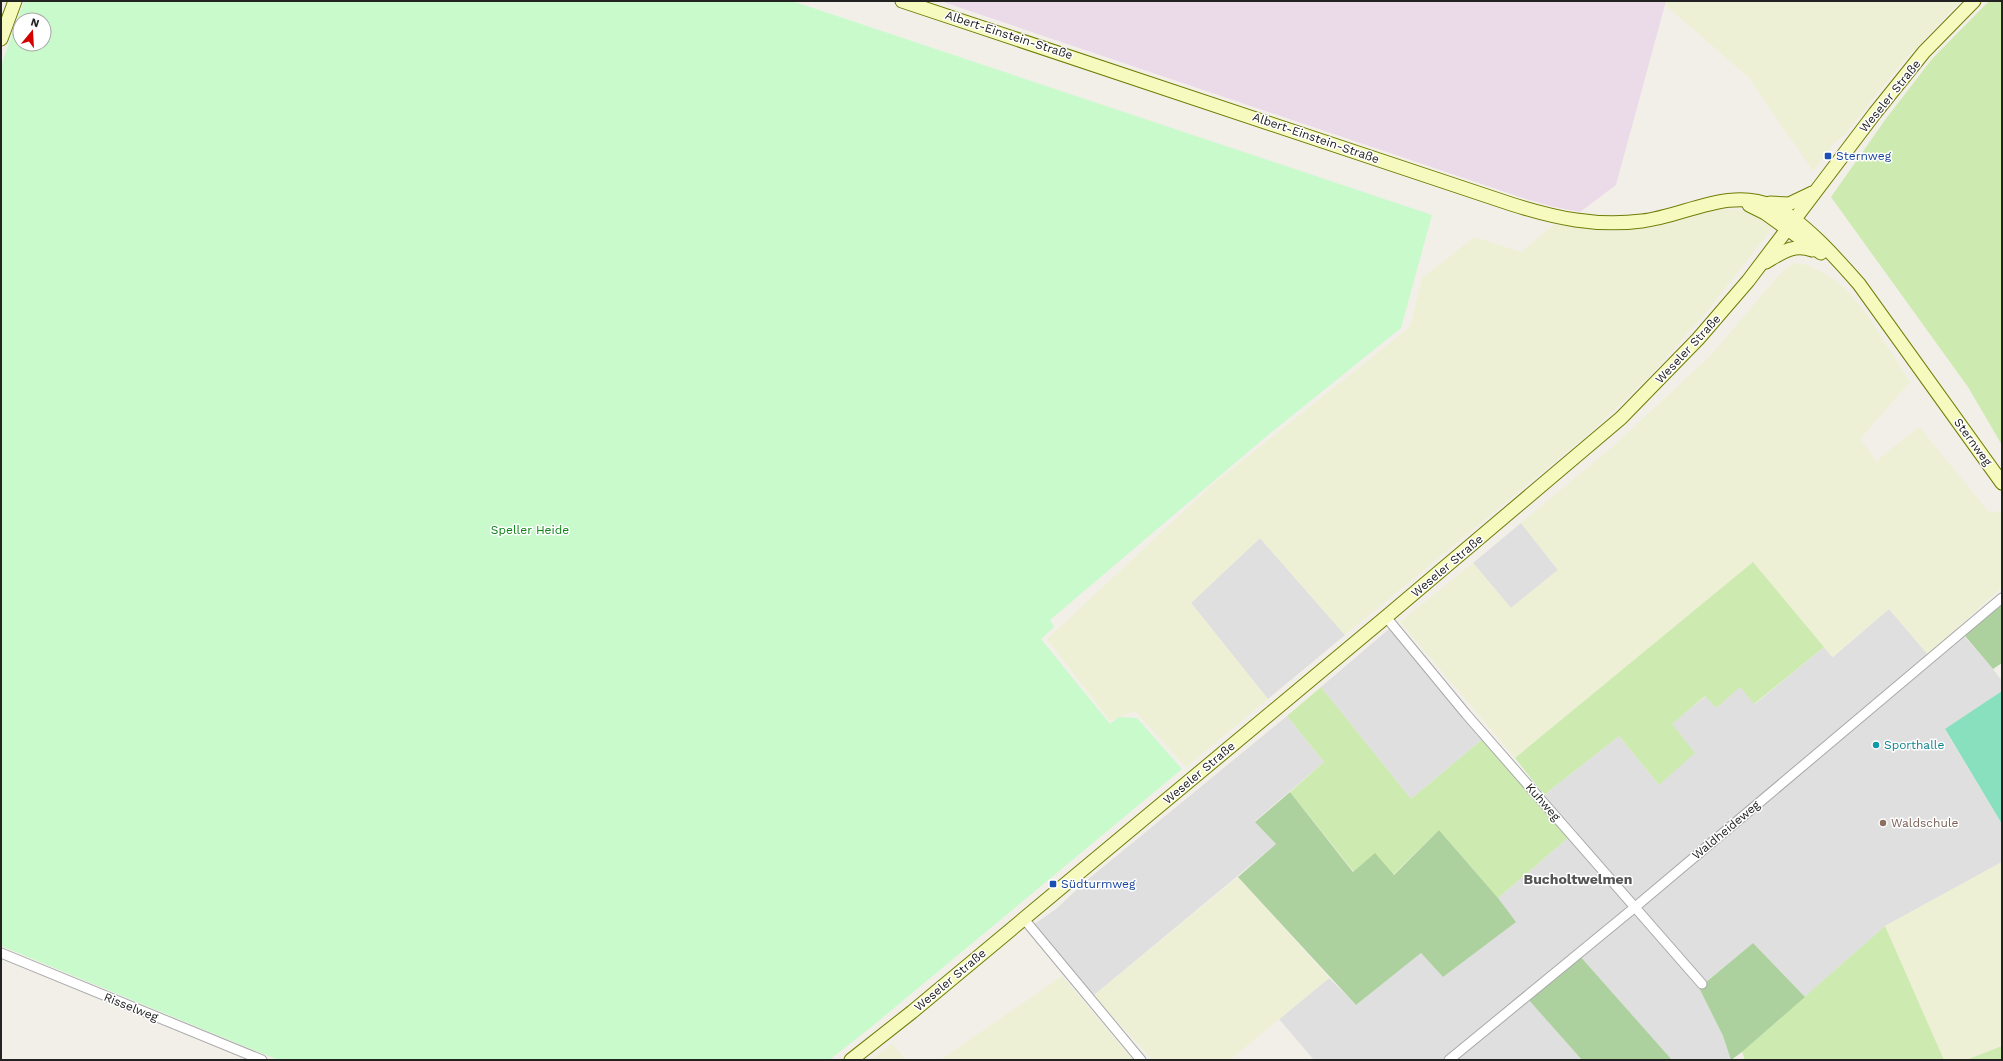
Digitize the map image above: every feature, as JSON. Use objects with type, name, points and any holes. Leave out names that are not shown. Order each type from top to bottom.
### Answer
[{"type":"main road","points":[[1,39],[15,1]]},
{"type":"main road","name":"Albert-Einstein-Straße","points":[[902,1],[1511,204],[1561,218],[1608,224],[1642,221],[1669,216],[1713,203],[1759,201],[1772,206],[1791,225]]},
{"type":"main road","name":"Weseler Straße","points":[[851,1060],[1024,919],[1386,617],[1621,418],[1698,339],[1761,265],[1815,191],[1924,52],[1974,1]]},
{"type":"main road","points":[[1759,201],[1789,204],[1815,191]]},
{"type":"main road","name":"Albert-Einstein-Straße","points":[[1736,201],[1791,225]]},
{"type":"main road","name":"Sternweg","points":[[1791,225],[1821,253],[1859,284]]},
{"type":"main road","name":"Sternweg","points":[[1791,225],[1843,265],[1859,284],[2002,483]]},
{"type":"main road","points":[[1761,265],[1790,248],[1804,247],[1821,253]]},
{"type":"street","name":"Waldheideweg","points":[[1448,1060],[1634,908],[2002,598]]},
{"type":"street","name":"Kuhweg","points":[[1386,617],[1466,714],[1702,984]]},
{"type":"street","points":[[1024,919],[1141,1060]]},
{"type":"street","name":"Risselweg","points":[[1,953],[262,1060]]},
{"type":"shaded area","points":[[940,1],[1666,1],[1616,185],[1580,212],[1550,206],[1520,197]]},
{"type":"shaded area","points":[[1521,523],[1558,570],[1511,608],[1473,563]]},
{"type":"shaded area","points":[[1260,538],[1345,635],[1268,699],[1191,603]]},
{"type":"shaded area","points":[[1889,609],[1928,654],[1957,628],[2002,681],[2002,691],[1945,730],[2002,824],[2002,862],[1885,926],[1805,997],[1753,943],[1699,988],[1723,1036],[1731,1060],[1672,1060],[1579,955],[1527,998],[1582,1060],[1314,1060],[1279,1019],[1329,978],[1356,1005],[1421,953],[1443,977],[1515,922],[1498,898],[1576,831],[1544,795],[1619,736],[1659,785],[1671,724],[1706,696],[1716,708],[1740,686],[1755,704],[1824,647],[1833,657]]},
{"type":"shaded area","points":[[1389,629],[1484,738],[1411,799],[1321,687]]},
{"type":"shaded area","points":[[1287,716],[1324,762],[1255,821],[1276,844],[1093,996],[1033,925],[1056,909],[1086,881]]},
{"type":"green space","name":"Speller Heide","points":[[24,1],[792,1],[1432,215],[1401,328],[1268,435],[1050,620],[1054,627],[1041,639],[1110,724],[1119,717],[1137,718],[1182,769],[870,1028],[829,1060],[278,1060],[1,946],[1,66],[12,35],[12,52],[52,52],[52,12],[20,12]]},
{"type":"green space","points":[[1666,1],[1961,1],[1900,65],[1845,134],[1833,144],[1813,171],[1748,77],[1665,5]]},
{"type":"green space","points":[[1989,1],[2002,1],[2002,445],[1968,387],[1831,197],[1885,120],[1932,59]]},
{"type":"green space","points":[[1732,209],[1752,212],[1774,226],[1708,310],[1649,377],[1591,432],[1345,635],[1260,538],[1191,603],[1268,699],[1186,767],[1135,711],[1110,721],[1047,639],[1213,484],[1410,327],[1422,278],[1474,237],[1521,252],[1556,223],[1615,231],[1651,228],[1713,210]]},
{"type":"green space","points":[[1793,263],[1808,265],[1820,271],[1836,281],[1849,293],[1868,316],[1910,382],[1860,439],[1876,461],[1919,427],[1990,513],[2002,511],[2002,587],[1928,655],[1889,609],[1832,657],[1753,562],[1515,758],[1400,622],[1473,563],[1511,608],[1558,570],[1521,523],[1618,442],[1711,355],[1779,275]]},
{"type":"green space","points":[[1753,562],[1824,647],[1754,704],[1740,687],[1716,708],[1705,696],[1672,724],[1695,753],[1659,785],[1619,736],[1544,795],[1515,758]]},
{"type":"green space","points":[[2002,604],[2002,663],[1993,669],[1965,636]]},
{"type":"green space","points":[[1321,687],[1411,799],[1484,738],[1569,837],[1498,898],[1439,830],[1393,875],[1354,872],[1290,792],[1324,762],[1287,716]]},
{"type":"green space","points":[[2002,691],[2002,824],[1945,729]]},
{"type":"green space","points":[[1290,792],[1353,872],[1375,853],[1394,875],[1439,830],[1498,898],[1516,922],[1443,977],[1421,953],[1356,1005],[1238,877],[1276,844],[1255,822]]},
{"type":"green space","points":[[2002,862],[2002,1046],[1966,1060],[1944,1060],[1885,926]]},
{"type":"green space","points":[[1238,877],[1329,978],[1230,1060],[1153,1060],[1093,996]]},
{"type":"green space","points":[[1885,926],[1944,1060],[1745,1060],[1742,1052]]},
{"type":"green space","points":[[1753,943],[1805,997],[1731,1060],[1723,1036],[1699,988]]},
{"type":"green space","points":[[1579,955],[1672,1060],[1582,1060],[1527,998]]},
{"type":"green space","points":[[1062,976],[1133,1060],[940,1060]]},
{"type":"green space","points":[[892,1044],[906,1060],[870,1060]]},
{"type":"green space","points":[[2002,1046],[2002,1060],[1966,1060]]},
{"type":"place","name":"Sternweg","points":[[1828,156]]},
{"type":"place","name":"Sporthalle","points":[[1876,745]]},
{"type":"place","name":"Waldschule","points":[[1883,823]]},
{"type":"place","name":"Südturmweg","points":[[1053,884]]},
{"type":"district","name":"Bucholtwelmen","points":[[1578,879]]}]
